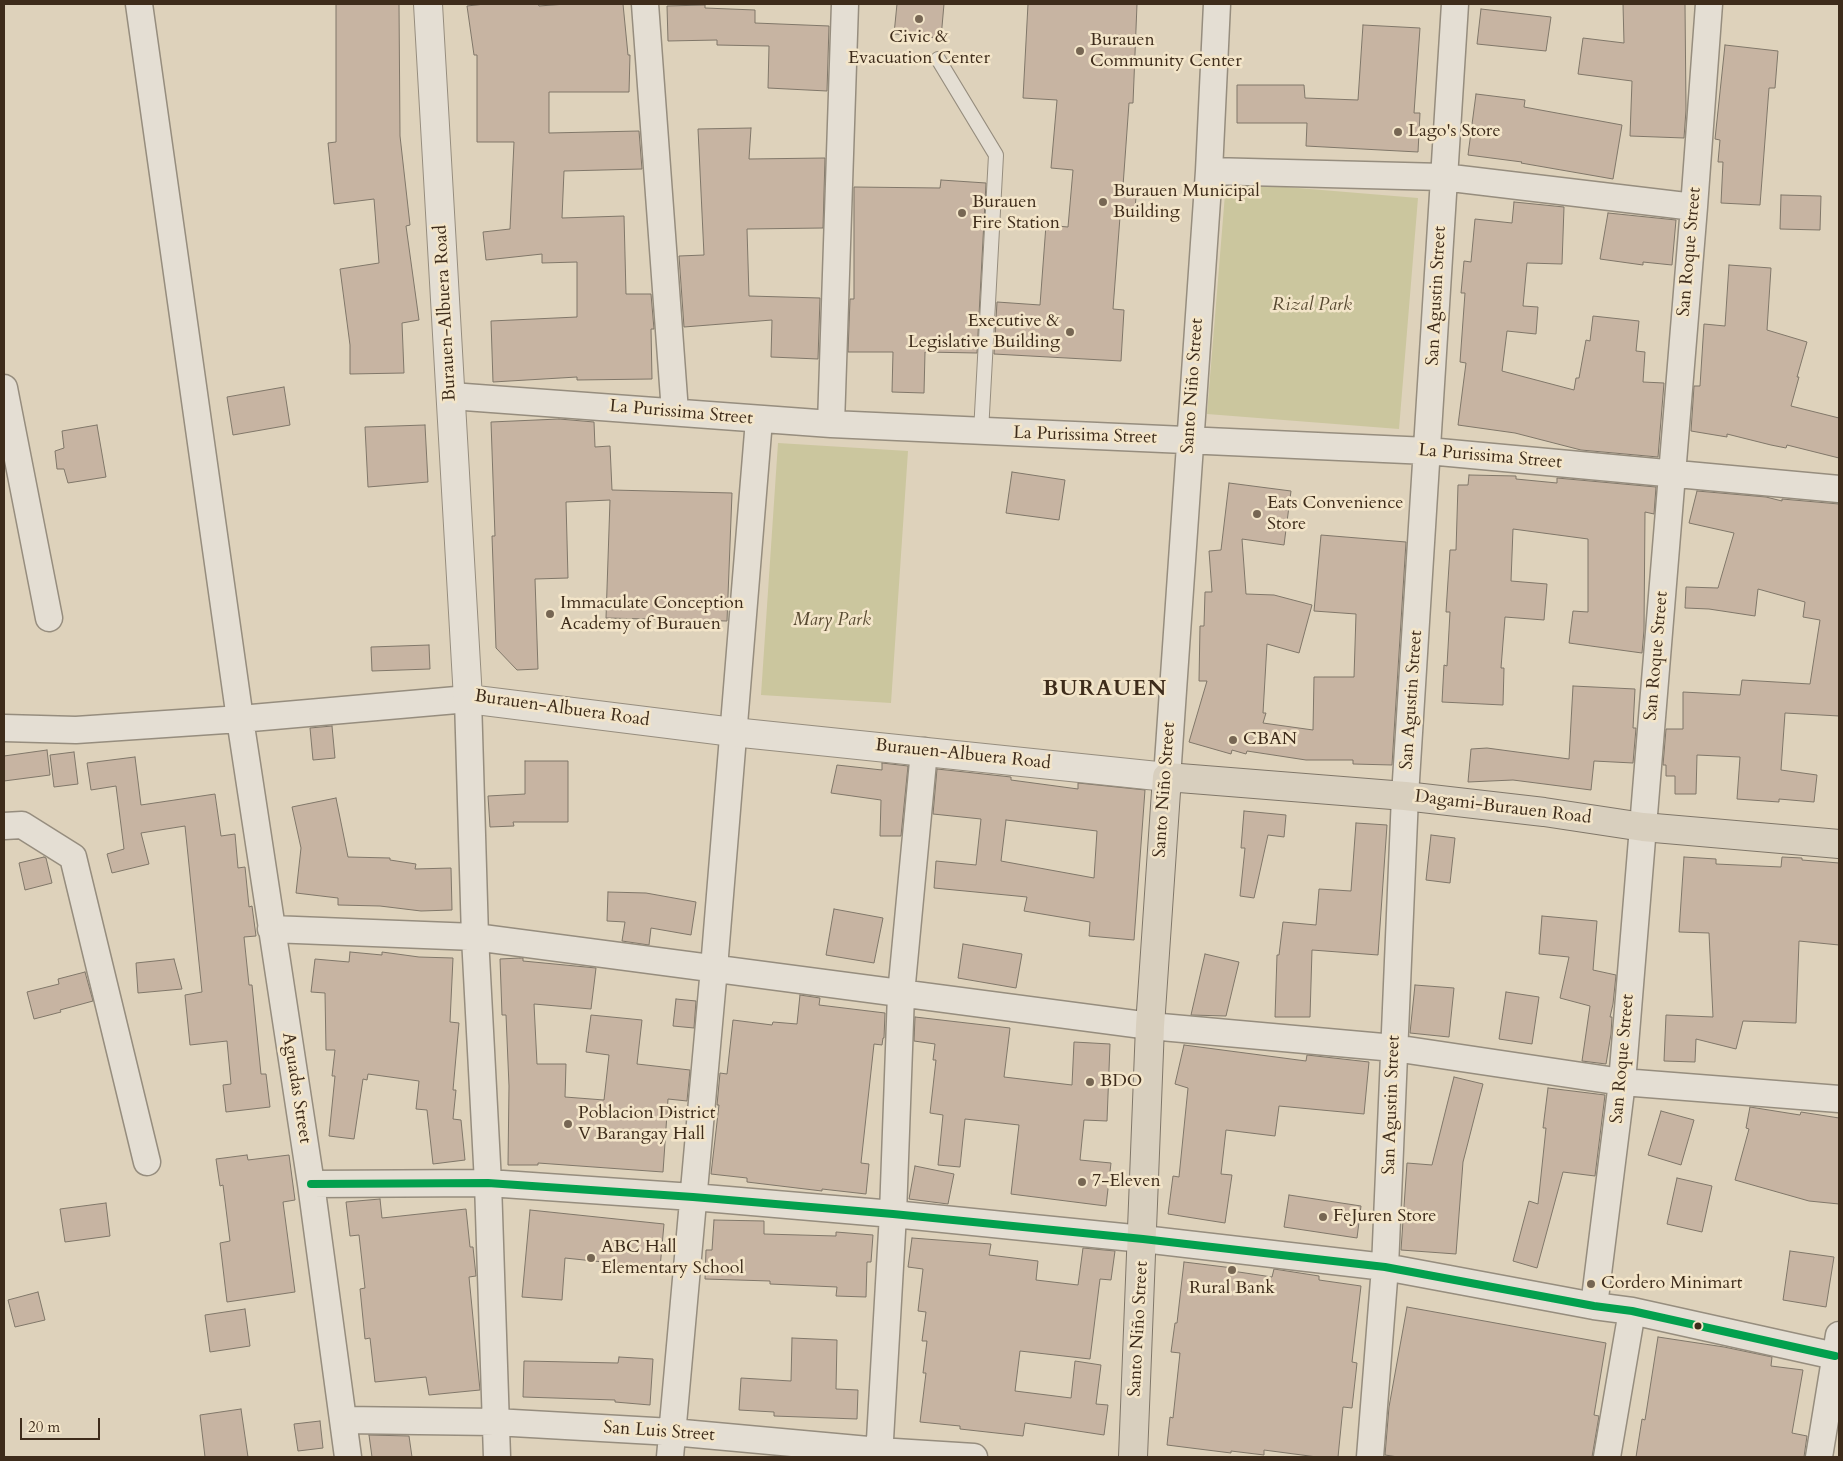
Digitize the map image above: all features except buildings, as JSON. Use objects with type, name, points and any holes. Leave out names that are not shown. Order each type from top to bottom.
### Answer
[{"type":"main road","name":"Dagami-Burauen Road","points":[[1167,777],[1405,796],[1544,812],[1642,827],[1839,844]]},
{"type":"main road","name":"Santo Niño Street","points":[[1134,1457],[1150,1026],[1167,777]]},
{"type":"street","name":"Aguadas Street","points":[[139,4],[240,719],[311,1184],[348,1457]]},
{"type":"street","name":"Burauen-Albuera Road","points":[[428,4],[468,699],[733,732],[1167,777]]},
{"type":"street","points":[[644,4],[675,412]]},
{"type":"street","points":[[832,424],[845,4]]},
{"type":"street","name":"Santo Niño Street","points":[[1167,777],[1209,171],[1217,4]]},
{"type":"street","name":"San Agustin Street","points":[[1370,1457],[1385,1267],[1405,796],[1455,4]]},
{"type":"street","name":"San Roque Street","points":[[1594,1306],[1622,1082],[1709,4]]},
{"type":"street","points":[[1209,171],[1443,177],[1694,207]]},
{"type":"street","points":[[4,388],[7,419],[49,618]]},
{"type":"street","name":"La Purissima Street","points":[[451,396],[759,420],[981,432],[1428,451],[1839,488]]},
{"type":"street","points":[[671,1445],[714,968],[759,420]]},
{"type":"street","points":[[4,728],[76,730],[240,719],[468,699],[475,937],[488,1183],[497,1457]]},
{"type":"street","points":[[879,1454],[893,1214],[901,994],[924,751]]},
{"type":"street","points":[[4,826],[22,825],[73,857],[147,1162]]},
{"type":"street","points":[[271,929],[475,937],[1150,1026],[1394,1048],[1622,1082],[1839,1098]]},
{"type":"street","points":[[311,1184],[488,1183],[693,1197],[893,1214],[1143,1239],[1385,1267],[1594,1306],[1837,1346],[1819,1457]]},
{"type":"street","points":[[1607,1457],[1632,1311]]},
{"type":"street","name":"San Luis Street","points":[[344,1420],[495,1422],[671,1445],[974,1457]]},
{"type":"lane","points":[[938,59],[996,155],[981,432]]},
{"type":"green space","name":"Rizal Park","points":[[1226,182],[1418,198],[1399,429],[1207,414]]},
{"type":"green space","name":"Mary Park","points":[[778,443],[908,451],[891,703],[761,695]]},
{"type":"transit line","points":[[311,1184],[488,1183],[693,1197],[893,1214],[1143,1239],[1385,1267],[1594,1306],[1632,1311],[1835,1356]]},
{"type":"place","name":"Civic & Evacuation Center","points":[[919,19]]},
{"type":"place","name":"Burauen Community Center","points":[[1080,51]]},
{"type":"place","name":"Lago's Store","points":[[1398,132]]},
{"type":"place","name":"Burauen Municipal Building","points":[[1103,202]]},
{"type":"place","name":"Burauen Fire Station","points":[[962,213]]},
{"type":"place","name":"Executive & Legislative Building","points":[[1070,332]]},
{"type":"place","name":"Eats Convenience Store","points":[[1257,514]]},
{"type":"place","name":"Immaculate Conception Academy of Burauen","points":[[550,614]]},
{"type":"place","name":"CBAN","points":[[1233,740]]},
{"type":"place","name":"BDO","points":[[1090,1082]]},
{"type":"place","name":"Poblacion District V Barangay Hall","points":[[568,1124]]},
{"type":"place","name":"7-Eleven","points":[[1082,1182]]},
{"type":"place","name":"FeJuren Store","points":[[1323,1217]]},
{"type":"place","name":"ABC Hall Elementary School","points":[[591,1258]]},
{"type":"place","name":"Rural Bank","points":[[1232,1270]]},
{"type":"place","name":"Cordero Minimart","points":[[1591,1284]]},
{"type":"district","name":"BURAUEN","points":[[1105,690]]}]
